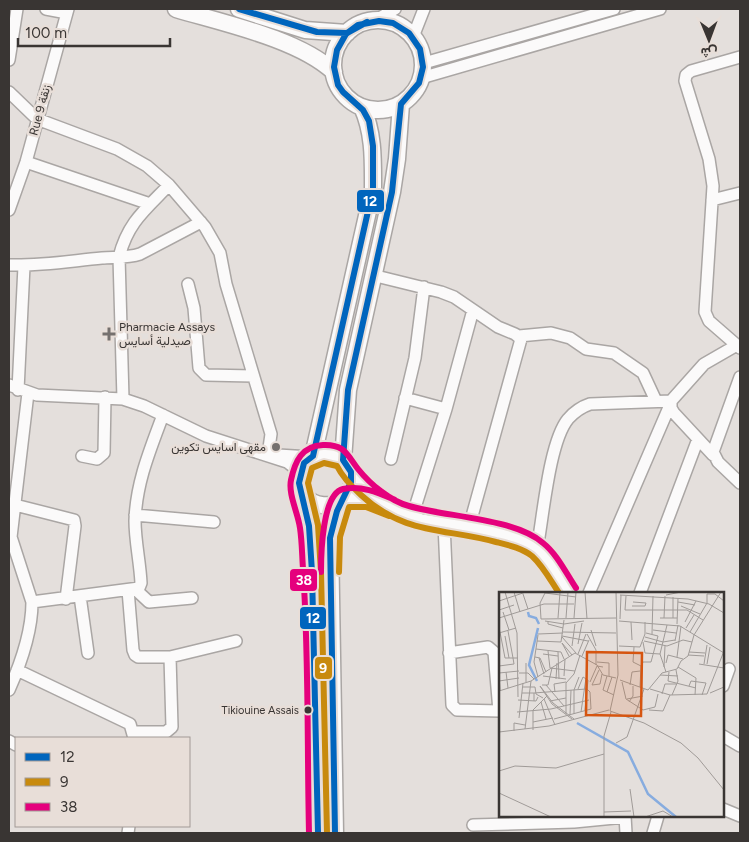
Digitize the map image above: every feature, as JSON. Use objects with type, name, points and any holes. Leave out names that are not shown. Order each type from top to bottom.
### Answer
[{"type":"highway","points":[[176,9],[293,45],[314,56],[334,72]]},
{"type":"highway","points":[[238,9],[305,30],[347,33]]},
{"type":"highway","points":[[376,20],[396,24],[413,36],[421,50],[422,70],[413,94],[401,104],[388,109],[375,110],[362,107],[349,99],[339,87],[334,72],[336,51],[347,33],[360,24],[376,20]]},
{"type":"highway","points":[[335,833],[330,538],[332,526],[343,499],[351,487],[347,467],[348,390],[372,275],[385,228],[397,159],[401,104]]},
{"type":"highway","points":[[312,457],[373,189],[370,123],[362,107]]},
{"type":"highway","points":[[318,833],[312,572],[309,526],[299,483],[300,472],[304,464],[312,457],[324,454],[334,455],[347,467]]},
{"type":"highway","points":[[303,495],[309,501],[326,507],[343,499]]},
{"type":"street","points":[[9,60],[11,22],[17,9]]},
{"type":"street","points":[[46,9],[68,11]]},
{"type":"street","points":[[376,20],[395,9]]},
{"type":"street","points":[[413,36],[424,9]]},
{"type":"street","points":[[422,70],[614,9]]},
{"type":"street","points":[[422,70],[660,9]]},
{"type":"street","name":"Rue 9 زنقة","points":[[9,210],[26,162],[68,11]]},
{"type":"street","points":[[589,592],[671,403],[704,364],[739,346],[709,321],[704,312],[712,200],[709,159],[685,78],[691,71],[740,57]]},
{"type":"street","points":[[9,92],[37,119],[117,149],[147,166],[169,185],[201,222],[220,253],[226,284],[271,434],[268,455]]},
{"type":"street","points":[[26,162],[150,204]]},
{"type":"street","points":[[123,399],[119,257],[132,222],[169,185]]},
{"type":"street","points":[[712,200],[740,193]]},
{"type":"street","points":[[9,265],[24,266],[140,254],[201,222]]},
{"type":"street","points":[[9,690],[18,670],[30,630],[32,602],[10,537],[15,505],[14,473],[24,266]]},
{"type":"street","points":[[372,275],[454,297],[498,328],[519,336],[537,333],[556,334],[570,338],[586,349],[614,353],[643,373],[656,401]]},
{"type":"street","points":[[188,284],[194,308],[199,368],[202,373],[206,375],[253,376]]},
{"type":"street","points":[[391,460],[416,350],[424,288]]},
{"type":"street","points":[[412,517],[446,410],[473,310]]},
{"type":"street","points":[[469,527],[520,343],[519,336]]},
{"type":"street","points":[[713,455],[740,377]]},
{"type":"street","points":[[18,389],[60,397],[123,399],[163,415],[206,436],[291,464],[300,472]]},
{"type":"street","points":[[82,456],[97,458],[104,453],[105,397]]},
{"type":"street","points":[[405,398],[446,410]]},
{"type":"street","points":[[537,549],[559,435],[567,420],[578,408],[590,404],[656,401],[671,403]]},
{"type":"street","points":[[671,403],[674,413],[729,474],[740,483]]},
{"type":"street","points":[[32,602],[132,590],[141,583],[136,515],[137,495],[146,460],[163,415]]},
{"type":"street","points":[[640,592],[698,439]]},
{"type":"street","points":[[268,455],[312,457]]},
{"type":"street","points":[[347,467],[381,502]]},
{"type":"street","points":[[343,499],[368,498],[412,517],[509,536],[537,549],[552,566],[568,592]]},
{"type":"street","points":[[15,505],[74,520],[76,526],[66,599]]},
{"type":"street","points":[[136,515],[214,522]]},
{"type":"street","points":[[444,524],[453,708],[457,710],[499,711]]},
{"type":"street","points":[[132,590],[149,602],[192,598]]},
{"type":"street","points":[[132,590],[135,655],[138,657],[170,657],[236,642]]},
{"type":"street","points":[[80,596],[88,653]]},
{"type":"street","points":[[449,653],[488,647],[494,652],[499,701]]},
{"type":"street","points":[[18,670],[130,724],[133,735],[166,732],[172,727],[170,657]]},
{"type":"street","points":[[724,683],[729,669]]},
{"type":"street","points":[[724,737],[740,746]]},
{"type":"street","points":[[724,809],[740,816]]},
{"type":"street","points":[[473,825],[521,819],[574,828],[621,817]]},
{"type":"street","points":[[625,817],[626,833]]},
{"type":"street","points":[[653,833],[658,817]]},
{"type":"transit line","name":"12","points":[[239,9],[317,32],[347,33],[367,22]]},
{"type":"transit line","name":"12","points":[[318,833],[312,572],[309,526],[299,483],[304,463],[313,456],[373,189],[373,146],[369,121],[363,110],[338,85],[334,67],[337,50],[346,34],[358,25],[379,21],[393,23],[409,33],[420,49],[423,67],[419,83],[401,104],[392,192],[348,390],[343,460],[351,472],[351,482],[337,511],[330,538],[335,833]]},
{"type":"transit line","name":"38","points":[[309,833],[305,602],[301,533],[290,485],[297,461],[305,452],[316,446],[336,446],[345,451],[374,486],[402,504],[424,510],[498,523],[530,535],[543,543],[553,553],[576,588]]},
{"type":"transit line","name":"9","points":[[327,833],[321,572],[318,525],[308,483],[312,468],[324,463],[337,466],[351,485],[377,508],[409,524],[496,542],[524,551],[540,564],[558,592]]},
{"type":"transit line","name":"38","points":[[321,572],[324,526],[327,513],[336,493],[343,489],[357,488],[370,490],[395,500]]},
{"type":"transit line","name":"9","points":[[339,572],[340,537],[349,507],[366,507],[389,516]]},
{"type":"place","name":"Pharmacie Assays صيدلية أسايس","points":[[109,334]]},
{"type":"place","name":"مقهى اسايس تكوين","points":[[276,447]]},
{"type":"place","name":"Tikiouine Assais","points":[[308,710]]}]
